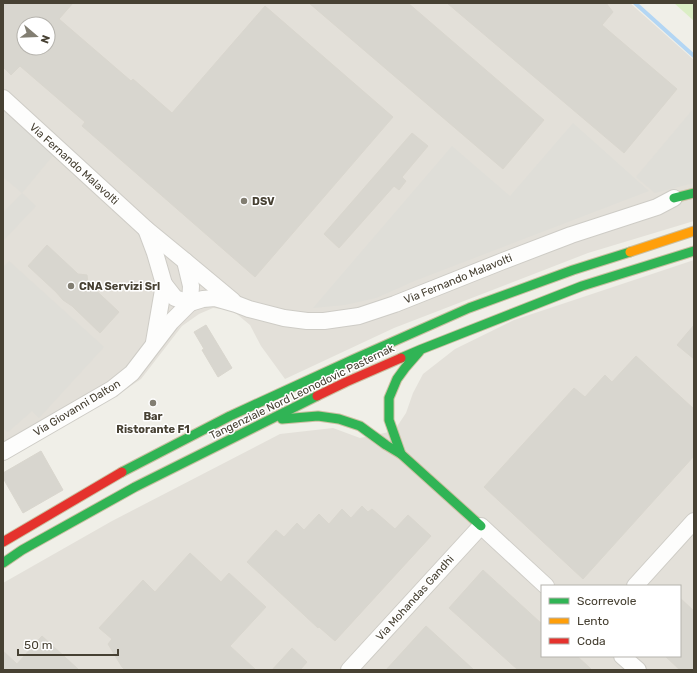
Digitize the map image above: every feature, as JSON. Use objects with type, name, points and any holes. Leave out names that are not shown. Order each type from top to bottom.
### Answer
[{"type":"highway","points":[[674,198],[694,193]]},
{"type":"highway","name":"Tangenziale Nord Leonodovic Pasternak","points":[[3,542],[112,477],[230,416],[354,359],[468,308],[572,270],[694,231]]},
{"type":"highway","name":"Tangenziale Nord Leonodovic Pasternak","points":[[3,563],[22,550],[136,487],[346,382],[422,349],[582,286],[694,251]]},
{"type":"highway","points":[[400,454],[389,420],[389,398],[397,379],[422,349]]},
{"type":"highway","points":[[269,420],[318,416],[339,419],[360,426],[400,454],[481,526]]},
{"type":"street","name":"Via Fernando Malavolti","points":[[3,98],[146,230],[236,304]]},
{"type":"street","name":"Via Fernando Malavolti","points":[[146,230],[155,253],[164,284],[175,298],[190,303],[203,299],[215,298],[284,318],[307,321],[324,321],[359,316],[395,304],[571,235],[656,208],[674,198]]},
{"type":"street","points":[[185,261],[191,286],[190,303]]},
{"type":"street","name":"Via Fernando Malavolti","points":[[154,345],[164,284]]},
{"type":"street","name":"Via Giovanni Dalton","points":[[3,452],[112,389],[132,373],[171,322],[190,303]]},
{"type":"street","points":[[636,585],[694,521]]},
{"type":"street","points":[[481,526],[545,585]]},
{"type":"street","name":"Via Mohandas Gandhi","points":[[349,670],[481,526]]},
{"type":"street","points":[[623,657],[638,670]]},
{"type":"shaded area","points":[[3,3],[630,3],[694,60],[694,221],[588,253],[394,328],[285,379],[261,346],[250,325],[232,310],[213,308],[199,314],[182,326],[141,379],[119,394],[3,457]]},
{"type":"shaded area","points":[[3,106],[55,153],[22,193],[3,177]]},
{"type":"shaded area","points":[[694,108],[694,183],[655,193],[636,177]]},
{"type":"shaded area","points":[[573,123],[649,191],[417,280],[376,298],[345,305],[313,308],[452,146],[510,196]]},
{"type":"shaded area","points":[[22,193],[36,206],[3,241],[3,213]]},
{"type":"shaded area","points":[[694,260],[694,670],[3,670],[3,583],[112,521],[280,434],[333,428],[360,438],[394,431],[406,413],[413,393],[423,374],[455,349],[514,320]]},
{"type":"shaded area","points":[[9,261],[104,347],[39,418],[32,411],[8,432],[3,428],[3,267]]},
{"type":"green space","points":[[674,3],[694,3],[694,21]]},
{"type":"building","name":"DSV","points":[[3,3],[73,3],[59,19],[131,81],[133,79],[172,113],[265,6],[393,117],[255,277],[82,126],[85,122],[20,66],[11,75],[3,67]]},
{"type":"building","points":[[309,3],[408,3],[544,120],[503,169]]},
{"type":"building","points":[[447,3],[606,3],[613,12],[602,25],[677,89],[624,153]]},
{"type":"building","points":[[412,133],[428,146],[402,177],[406,181],[399,190],[394,186],[339,248],[324,234]]},
{"type":"building","name":"CNA Servizi Srl","points":[[47,245],[78,274],[87,275],[88,283],[119,312],[100,333],[28,266]]},
{"type":"building","points":[[206,325],[232,368],[218,377],[202,350],[204,349],[194,332]]},
{"type":"building","points":[[694,325],[694,359],[677,345]]},
{"type":"building","points":[[636,356],[694,409],[694,456],[583,579],[484,487],[574,388],[585,397],[605,375],[612,382]]},
{"type":"building","points":[[41,451],[63,490],[23,513],[3,478],[3,473]]},
{"type":"building","points":[[362,506],[368,512],[372,509],[395,529],[408,515],[431,536],[335,641],[319,627],[318,628],[247,562],[276,530],[284,537],[297,523],[304,530],[319,514],[329,524],[342,509],[351,518]]},
{"type":"building","points":[[190,553],[221,582],[229,573],[266,607],[230,646],[256,670],[125,670],[108,644],[112,639],[99,628],[143,580],[155,592]]},
{"type":"building","points":[[483,570],[541,623],[541,657],[578,657],[592,670],[518,670],[449,608]]},
{"type":"building","points":[[681,599],[694,611],[694,670],[680,670],[666,657],[681,657]]},
{"type":"building","points":[[426,626],[474,670],[386,670]]},
{"type":"building","points":[[42,636],[79,670],[3,670],[3,651],[17,664]]},
{"type":"building","points":[[292,648],[307,662],[300,670],[272,670]]},
{"type":"waterway","points":[[635,3],[694,56]]},
{"type":"traffic: fast","points":[[674,198],[694,193]]},
{"type":"traffic: fast","points":[[401,358],[582,286],[694,251]]},
{"type":"traffic: fast","points":[[122,472],[230,416],[469,308],[573,270],[630,252]]},
{"type":"traffic: fast","points":[[401,454],[389,420],[389,398],[397,379],[419,352]]},
{"type":"traffic: fast","points":[[3,563],[22,550],[135,487],[317,396]]},
{"type":"traffic: fast","points":[[282,419],[318,416],[339,419],[360,426],[401,454],[481,526]]},
{"type":"traffic: slow","points":[[630,252],[694,231]]},
{"type":"traffic: jam","points":[[317,396],[401,358]]},
{"type":"traffic: jam","points":[[3,542],[122,472]]},
{"type":"place","name":"DSV","points":[[244,201]]},
{"type":"place","name":"CNA Servizi Srl","points":[[71,286]]},
{"type":"place","name":"Bar Ristorante F1","points":[[153,403]]}]
